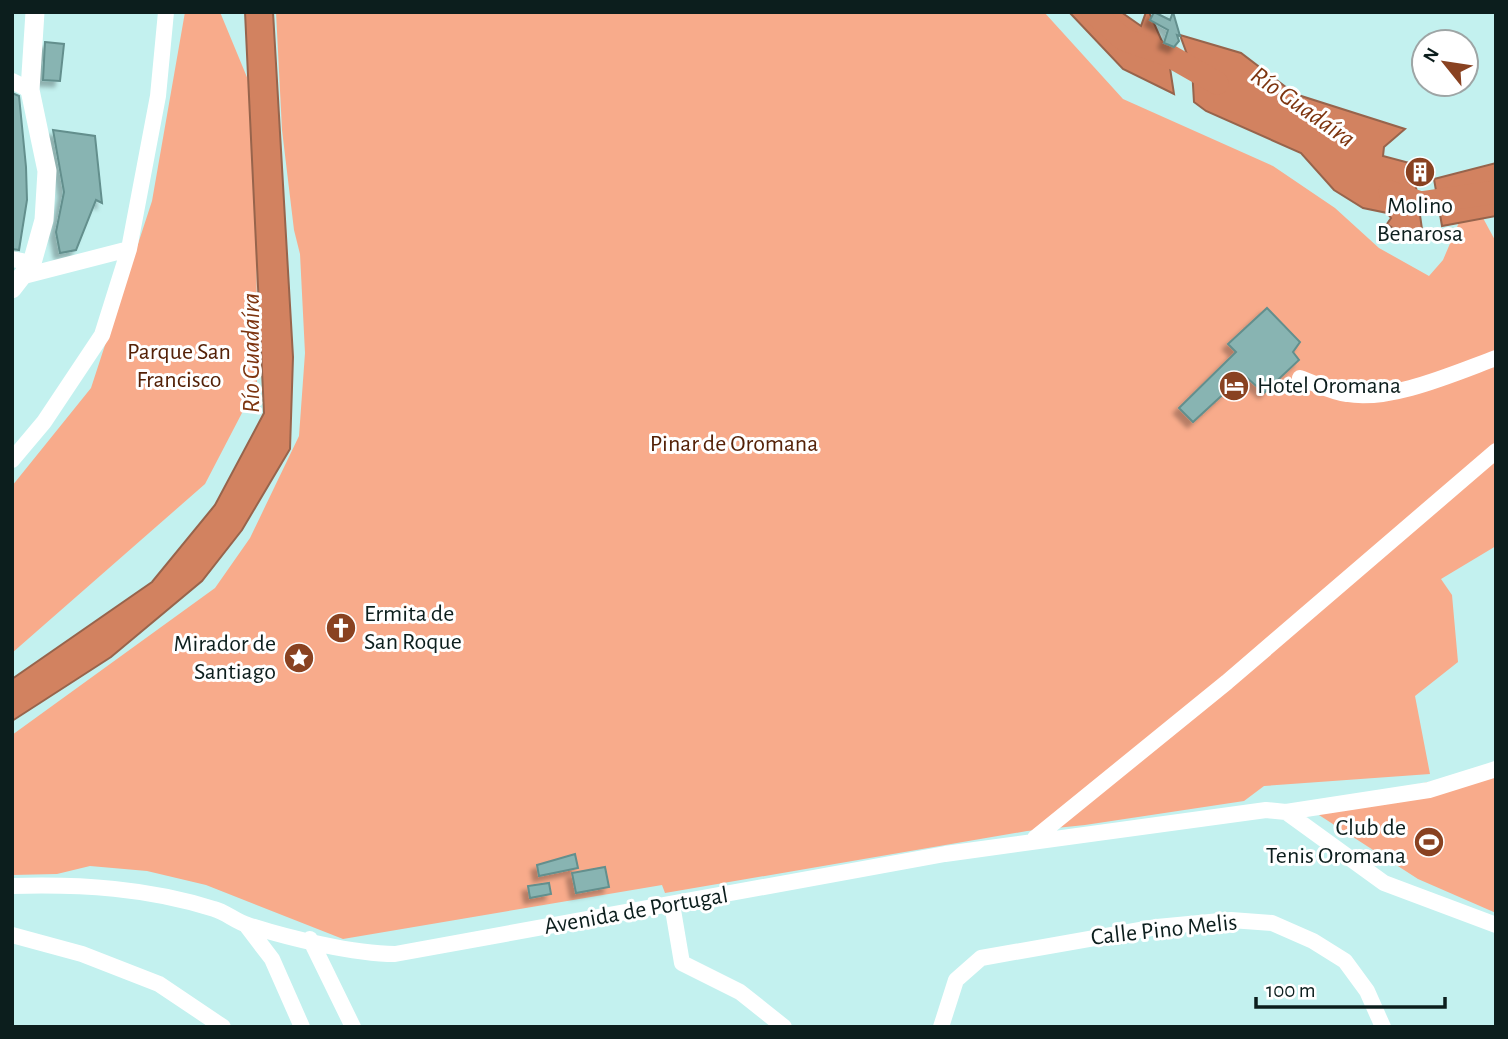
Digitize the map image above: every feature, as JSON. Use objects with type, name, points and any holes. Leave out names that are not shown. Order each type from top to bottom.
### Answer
[{"type":"main road","points":[[23,276],[44,220],[47,171],[21,86],[35,12]]},
{"type":"street","points":[[12,460],[44,422],[102,335],[129,249],[158,96],[166,12]]},
{"type":"street","points":[[12,258],[23,276],[129,249]]},
{"type":"street","points":[[1300,378],[1347,394],[1380,394],[1452,374],[1496,358]]},
{"type":"street","points":[[1034,840],[1227,682],[1496,451]]},
{"type":"street","name":"Avenida de Portugal","points":[[12,886],[89,885],[152,893],[217,909],[246,925],[369,954],[395,954],[1034,840],[1266,810],[1286,811],[1429,790],[1496,769]]},
{"type":"street","points":[[1286,811],[1384,883],[1496,925]]},
{"type":"street","points":[[672,904],[682,963],[740,992],[784,1027]]},
{"type":"street","name":"Calle Pino Melis","points":[[942,1027],[956,980],[981,958],[1157,927],[1231,920],[1272,923],[1313,941],[1345,961],[1367,991],[1383,1027]]},
{"type":"street","points":[[246,925],[272,959],[302,1027]]},
{"type":"street","points":[[12,935],[82,954],[159,984],[223,1027]]},
{"type":"street","points":[[310,939],[353,1027]]},
{"type":"green space","name":"Parque San Francisco","points":[[185,12],[220,12],[256,99],[257,384],[205,484],[12,653],[12,486],[91,388],[152,201]]},
{"type":"green space","name":"Pinar de Oromana","points":[[276,12],[1044,12],[1123,99],[1273,166],[1335,208],[1379,248],[1429,276],[1443,260],[1463,213],[1483,218],[1496,242],[1496,546],[1441,579],[1452,595],[1458,662],[1415,696],[1430,774],[1264,786],[1244,801],[1027,831],[665,893],[662,885],[343,939],[206,885],[147,871],[90,866],[57,874],[12,875],[12,735],[215,588],[250,538],[299,436],[305,353],[300,254],[294,230],[282,130]]},
{"type":"green space","name":"Club de Tenis Oromana","points":[[1496,769],[1496,913],[1418,879],[1305,806]]},
{"type":"water","points":[[245,12],[273,12],[293,357],[290,449],[242,530],[202,581],[111,657],[12,721],[12,679],[152,582],[215,505],[264,413]]},
{"type":"water","points":[[1069,12],[1121,12],[1141,26],[1146,12],[1149,12],[1168,55],[1174,94],[1123,69]]},
{"type":"water","points":[[1180,35],[1241,53],[1295,94],[1405,129],[1384,147],[1383,156],[1417,165],[1415,178],[1408,178],[1415,180],[1423,236],[1421,240],[1400,233],[1387,224],[1391,218],[1387,213],[1363,208],[1334,190],[1301,153],[1206,111],[1194,102],[1192,68]]},
{"type":"water","points":[[1496,163],[1496,216],[1442,226],[1434,179]]},
{"type":"building","points":[[1154,12],[1170,20],[1173,12],[1180,36],[1177,35],[1179,41],[1174,47],[1164,43],[1168,30],[1150,20]]},
{"type":"building","points":[[45,42],[64,44],[60,81],[43,80]]},
{"type":"building","points":[[12,93],[19,96],[26,167],[27,200],[19,250],[12,249]]},
{"type":"building","points":[[53,130],[95,136],[102,203],[96,200],[76,250],[60,253],[56,232],[64,192]]},
{"type":"building","points":[[1267,308],[1300,342],[1293,352],[1299,360],[1264,393],[1244,375],[1193,422],[1179,408],[1236,352],[1228,344]]},
{"type":"building","points":[[575,854],[578,868],[539,876],[537,865]]},
{"type":"building","points":[[605,867],[609,887],[576,893],[572,873]]},
{"type":"building","points":[[549,883],[551,894],[530,898],[528,886]]},
{"type":"waterway","name":"Río Guadaíra","points":[[1093,12],[1123,39],[1168,55],[1217,83]]},
{"type":"waterway","name":"Río Guadaíra","points":[[1390,192],[1421,203],[1496,192]]},
{"type":"place","name":"Molino Benarosa","points":[[1420,172]]},
{"type":"place","name":"Hotel Oromana","points":[[1234,386]]},
{"type":"place","name":"Ermita de San Roque","points":[[341,628]]},
{"type":"place","name":"Mirador de Santiago","points":[[299,658]]},
{"type":"place","name":"Club de Tenis Oromana","points":[[1429,842]]}]
